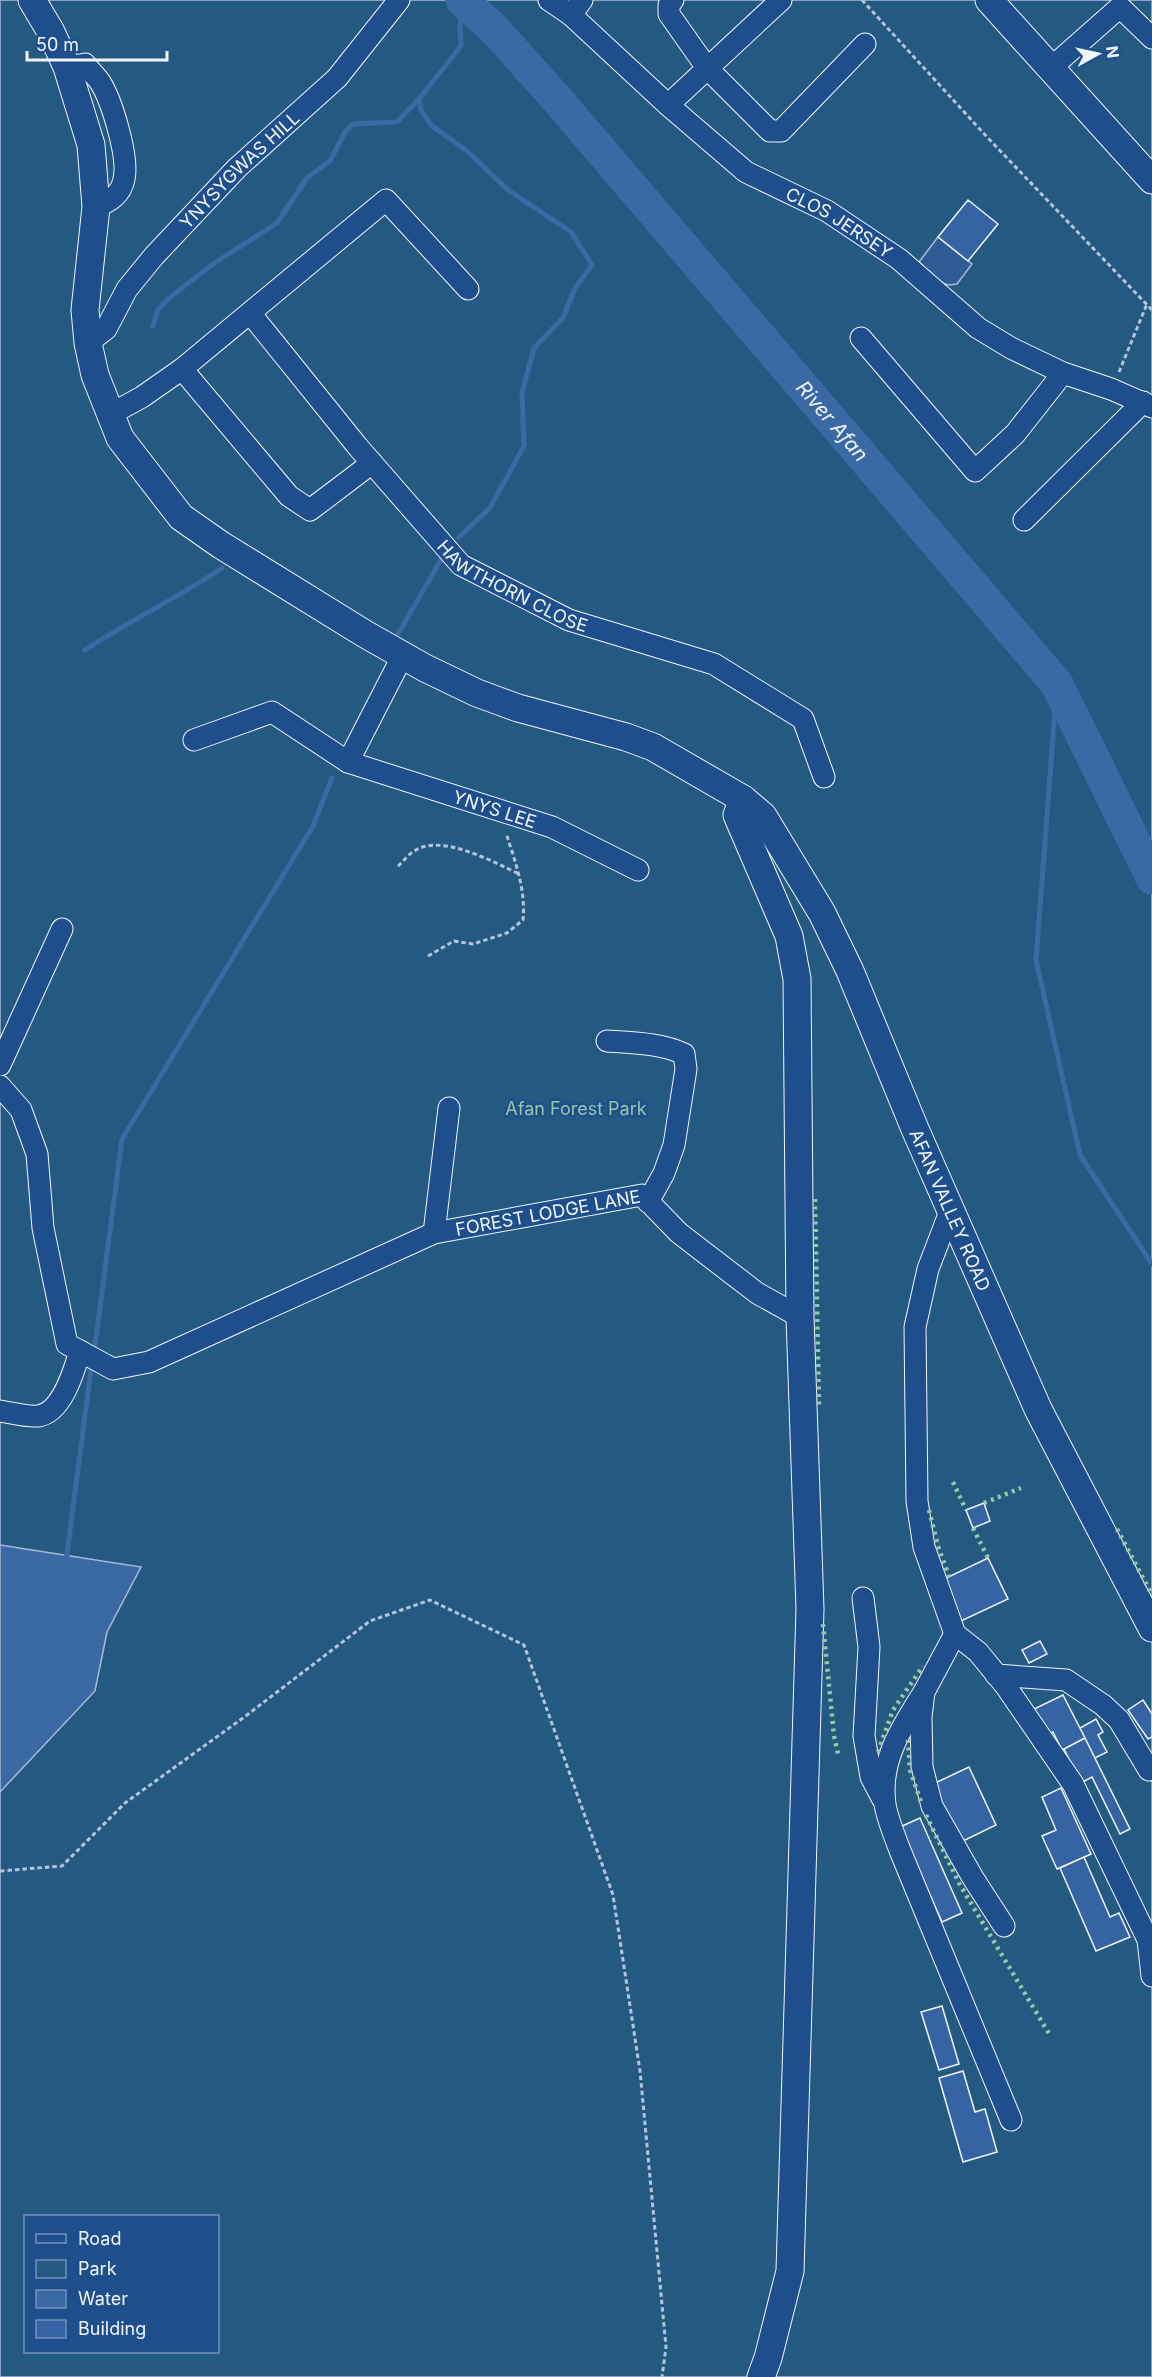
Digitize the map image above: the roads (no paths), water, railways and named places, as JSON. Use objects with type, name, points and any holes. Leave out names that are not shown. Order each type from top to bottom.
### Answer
[{"type":"main road","name":"AFAN VALLEY ROAD","points":[[32,0],[51,32],[67,67],[91,145],[96,207],[85,310],[88,343],[95,375],[109,416],[129,452],[181,517],[231,551],[403,655],[477,693],[518,708],[627,737],[653,747],[742,799],[763,816],[822,913],[850,970],[1038,1409],[1152,1628]]},
{"type":"main road","points":[[989,0],[1152,180]]},
{"type":"main road","points":[[742,799],[737,815],[789,936],[797,979],[800,1317],[810,1609],[790,2271],[761,2377]]},
{"type":"street","name":"YNYSYGWAS HILL","points":[[88,343],[106,329],[127,288],[154,256],[237,168],[337,78],[368,42],[399,0]]},
{"type":"street","name":"CLOS JERSEY","points":[[549,0],[577,8],[668,105],[746,172],[827,211],[899,259],[978,328],[1011,348],[1063,374],[1112,389],[1147,404]]},
{"type":"street","points":[[673,0],[669,5],[669,14],[707,68],[770,131],[782,131],[866,44]]},
{"type":"street","points":[[668,105],[781,0]]},
{"type":"street","points":[[1052,67],[1118,5],[1152,38]]},
{"type":"street","points":[[109,416],[142,397],[182,369],[386,200],[468,289]]},
{"type":"street","name":"HAWTHORN CLOSE","points":[[249,313],[460,566],[569,620],[714,664],[803,719],[824,777]]},
{"type":"street","points":[[861,338],[975,471],[1015,434],[1063,374]]},
{"type":"street","points":[[182,369],[289,496],[310,510],[372,463]]},
{"type":"street","points":[[1024,520],[1147,404]]},
{"type":"street","points":[[348,762],[403,655]]},
{"type":"street","name":"YNYS LEE","points":[[194,740],[272,712],[348,762],[552,827],[638,870]]},
{"type":"street","points":[[0,1065],[62,929]]},
{"type":"street","points":[[607,1041],[647,1044],[673,1049],[684,1054],[686,1069],[674,1145],[664,1173],[648,1202]]},
{"type":"street","points":[[0,1086],[21,1110],[37,1154],[43,1228],[67,1344],[89,1356],[51,1410],[39,1416],[0,1411]]},
{"type":"street","name":"FOREST LODGE LANE","points":[[434,1233],[449,1108]]},
{"type":"street","name":"FOREST LODGE LANE","points":[[89,1356],[112,1369],[149,1362],[434,1233],[642,1196],[679,1233],[757,1293],[800,1317]]},
{"type":"street","points":[[951,1209],[928,1269],[915,1327],[917,1501],[924,1546],[955,1634],[978,1652],[996,1674],[1073,1784],[1148,1940],[1152,1976]]},
{"type":"street","points":[[863,1598],[869,1647],[864,1736],[871,1777],[885,1804],[899,1848],[1011,2120]]},
{"type":"street","points":[[885,1804],[885,1765],[898,1733],[924,1692],[955,1634]]},
{"type":"street","points":[[996,1674],[1066,1680],[1103,1705],[1119,1720],[1149,1770]]},
{"type":"street","points":[[924,1692],[921,1717],[922,1767],[933,1806],[973,1878],[1004,1926]]},
{"type":"water","points":[[0,1545],[141,1567],[107,1632],[95,1691],[0,1792]]},
{"type":"waterway","name":"River Afan","points":[[462,0],[494,29],[556,98],[1057,684],[1152,878]]},
{"type":"waterway","points":[[459,537],[490,508],[524,446],[522,393],[534,348],[563,318],[575,288],[592,265],[571,232],[508,190],[467,151],[431,125],[421,110],[419,99],[461,46],[460,25],[463,2]]},
{"type":"waterway","points":[[153,326],[158,310],[168,299],[213,264],[277,223],[307,178],[330,161],[345,132],[353,124],[397,122],[419,99]]},
{"type":"waterway","points":[[398,634],[442,558]]},
{"type":"waterway","points":[[85,650],[222,568]]},
{"type":"waterway","points":[[1057,684],[1036,960],[1080,1155],[1152,1264]]},
{"type":"waterway","points":[[94,1353],[122,1139],[313,826],[332,778]]},
{"type":"waterway","points":[[66,1561],[92,1362]]},
{"type":"park label","name":"Afan Forest Park","points":[[576,1108]]}]
